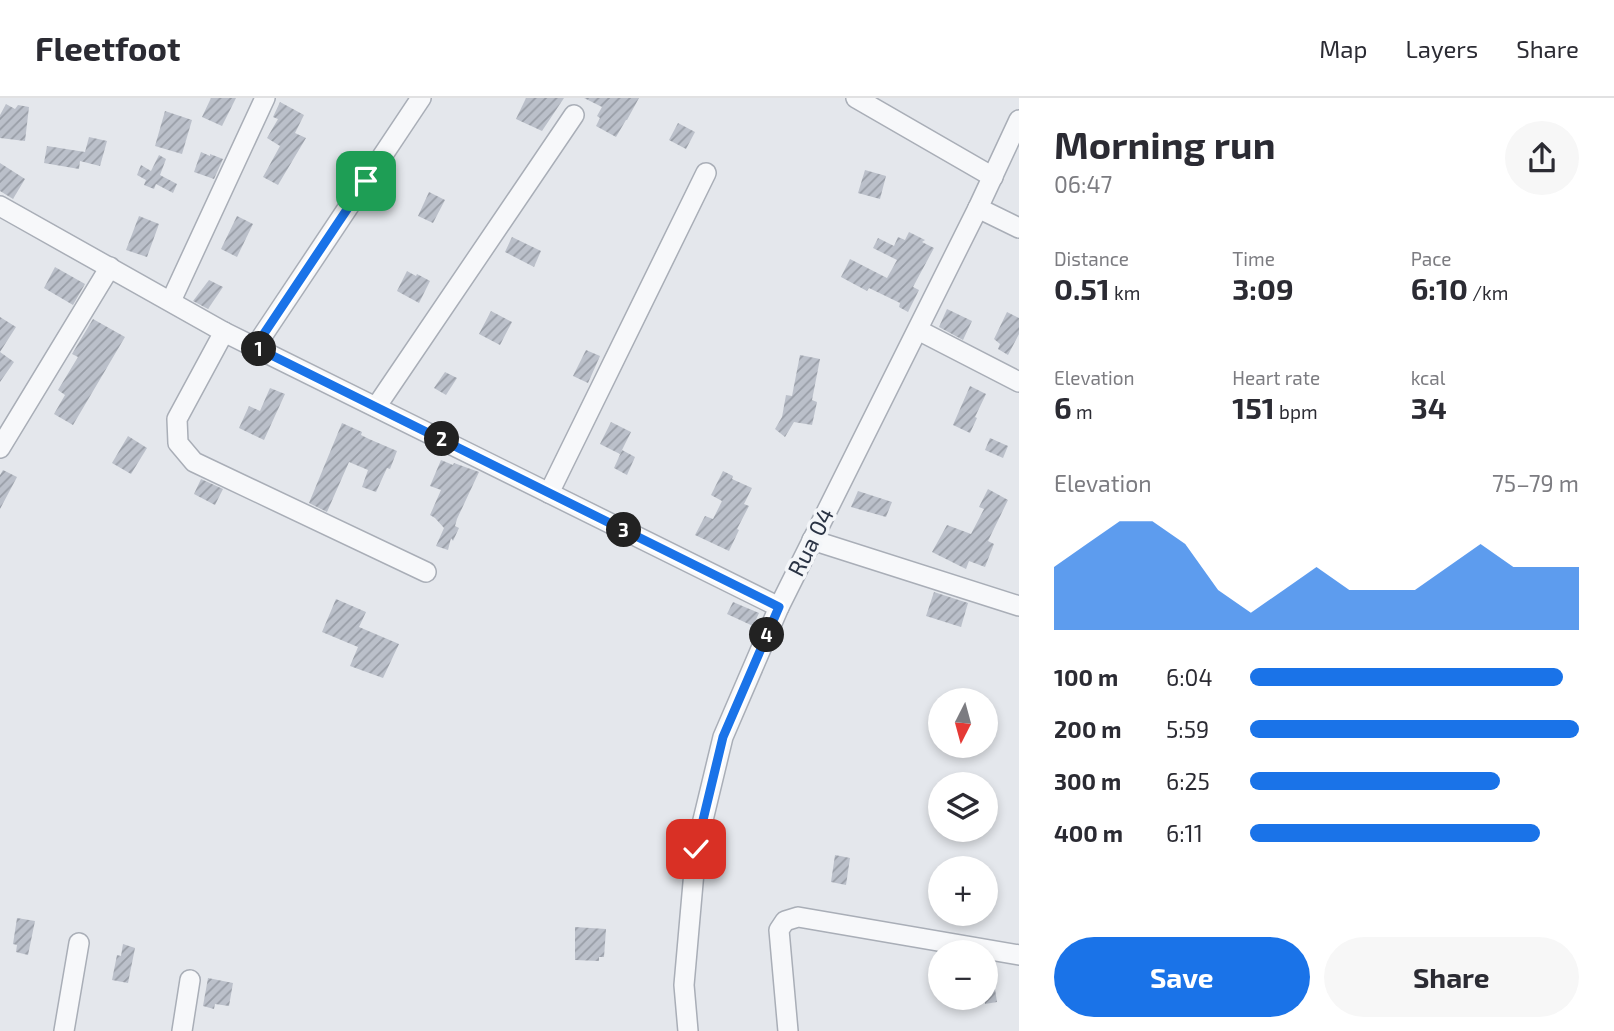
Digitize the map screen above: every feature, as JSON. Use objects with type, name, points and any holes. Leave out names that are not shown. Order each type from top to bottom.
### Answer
[{"type":"street","points":[[255,347],[421,98]]},
{"type":"street","points":[[856,98],[993,177]]},
{"type":"street","points":[[171,301],[258,100]]},
{"type":"street","points":[[376,407],[574,115]]},
{"type":"street","name":"Rua 04","points":[[688,1031],[684,985],[696,849],[723,737],[779,607],[918,330],[1019,120]]},
{"type":"street","points":[[549,493],[706,173]]},
{"type":"street","points":[[0,206],[255,347],[779,607]]},
{"type":"street","points":[[978,208],[1019,228]]},
{"type":"street","points":[[0,448],[110,267]]},
{"type":"street","points":[[918,330],[1019,382]]},
{"type":"street","points":[[224,331],[177,419],[178,443],[194,462],[426,572]]},
{"type":"street","points":[[813,540],[1019,606]]},
{"type":"street","points":[[788,1031],[779,930],[785,921],[798,917],[1019,955]]},
{"type":"street","points":[[64,1031],[79,943]]},
{"type":"street","points":[[182,1031],[190,980]]},
{"type":"building","points":[[211,98],[236,98],[222,126],[202,117]]},
{"type":"building","points":[[526,98],[564,98],[542,131],[516,119]]},
{"type":"building","points":[[584,98],[639,98],[616,137],[596,126],[602,107]]},
{"type":"building","points":[[280,102],[304,115],[295,133],[306,138],[278,185],[263,177],[280,146],[267,138],[278,119],[273,117]]},
{"type":"building","points":[[6,104],[15,109],[18,105],[29,107],[25,141],[0,138],[0,115]]},
{"type":"building","points":[[165,111],[192,120],[182,154],[155,146]]},
{"type":"building","points":[[678,123],[695,132],[686,149],[669,140]]},
{"type":"building","points":[[89,137],[107,141],[100,166],[80,161],[79,169],[44,163],[47,146],[85,152]]},
{"type":"building","points":[[201,152],[223,159],[214,179],[194,172]]},
{"type":"building","points":[[159,155],[166,159],[160,175],[177,184],[173,193],[156,184],[154,189],[144,185],[146,180],[137,175],[141,165],[151,171]]},
{"type":"building","points":[[0,163],[25,179],[13,199],[0,191]]},
{"type":"building","points":[[865,170],[886,176],[880,199],[858,193]]},
{"type":"building","points":[[429,192],[445,200],[433,223],[418,216]]},
{"type":"building","points":[[139,216],[159,224],[147,257],[126,250]]},
{"type":"building","points":[[237,216],[253,224],[237,257],[221,249]]},
{"type":"building","points":[[909,232],[934,248],[913,287],[919,290],[908,312],[899,307],[900,303],[869,288],[867,291],[841,277],[850,259],[887,278],[897,260],[873,248],[878,238],[894,246],[898,237],[905,240]]},
{"type":"building","points":[[512,237],[541,251],[534,267],[505,252]]},
{"type":"building","points":[[55,267],[85,284],[73,305],[44,288]]},
{"type":"building","points":[[407,271],[430,281],[419,303],[397,291]]},
{"type":"building","points":[[209,280],[223,287],[208,309],[193,301]]},
{"type":"building","points":[[947,309],[972,321],[963,340],[939,327]]},
{"type":"building","points":[[491,311],[512,322],[500,345],[479,334]]},
{"type":"building","points":[[1007,312],[1019,318],[1019,334],[1008,355],[998,349],[1000,344],[994,339]]},
{"type":"building","points":[[0,317],[16,327],[0,352]]},
{"type":"building","points":[[93,319],[125,337],[73,425],[54,414],[65,395],[58,390],[78,357],[72,354]]},
{"type":"building","points":[[586,350],[600,356],[588,383],[573,376]]},
{"type":"building","points":[[0,352],[14,362],[0,382]]},
{"type":"building","points":[[800,355],[820,359],[812,400],[817,402],[812,425],[794,422],[785,437],[775,429],[782,417],[786,395],[792,396]]},
{"type":"building","points":[[445,372],[457,378],[446,395],[434,388]]},
{"type":"building","points":[[970,386],[986,394],[970,433],[953,425]]},
{"type":"building","points":[[270,388],[285,394],[264,440],[239,428],[249,406],[260,411]]},
{"type":"building","points":[[611,422],[631,432],[620,454],[600,444]]},
{"type":"building","points":[[342,423],[397,451],[376,492],[362,487],[368,470],[349,462],[327,512],[309,503]]},
{"type":"building","points":[[128,436],[147,448],[131,474],[112,463]]},
{"type":"building","points":[[990,438],[1008,446],[1003,458],[985,450]]},
{"type":"building","points":[[622,450],[635,457],[627,475],[614,468]]},
{"type":"building","points":[[441,460],[479,472],[457,519],[455,526],[459,528],[453,541],[451,538],[448,550],[436,546],[444,528],[430,515],[441,490],[430,486]]},
{"type":"building","points":[[3,470],[17,477],[0,509],[0,475]]},
{"type":"building","points":[[723,471],[733,476],[732,479],[752,488],[744,504],[749,506],[729,551],[695,535],[705,516],[713,519],[722,501],[711,495]]},
{"type":"building","points":[[201,479],[223,489],[215,505],[194,494]]},
{"type":"building","points":[[988,489],[1008,500],[988,541],[994,544],[985,567],[969,561],[966,569],[932,552],[947,525],[971,534],[984,509],[979,507]]},
{"type":"building","points":[[858,491],[892,502],[886,517],[851,507]]},
{"type":"building","points":[[934,592],[968,603],[961,627],[926,616]]},
{"type":"building","points":[[336,599],[366,612],[359,627],[399,644],[383,678],[350,666],[358,647],[322,632]]},
{"type":"building","points":[[733,602],[759,613],[753,626],[727,614]]},
{"type":"building","points":[[835,855],[850,858],[846,885],[831,882]]},
{"type":"building","points":[[17,918],[35,921],[28,955],[16,952],[17,945],[13,944]]},
{"type":"building","points":[[575,927],[606,929],[604,957],[599,957],[599,961],[575,960]]},
{"type":"building","points":[[123,944],[135,948],[128,983],[112,980],[117,955],[121,956]]},
{"type":"building","points":[[208,978],[233,983],[229,1006],[215,1004],[214,1009],[203,1006]]},
{"type":"route","points":[[366,181],[255,347],[779,607],[723,737],[696,849]]}]
